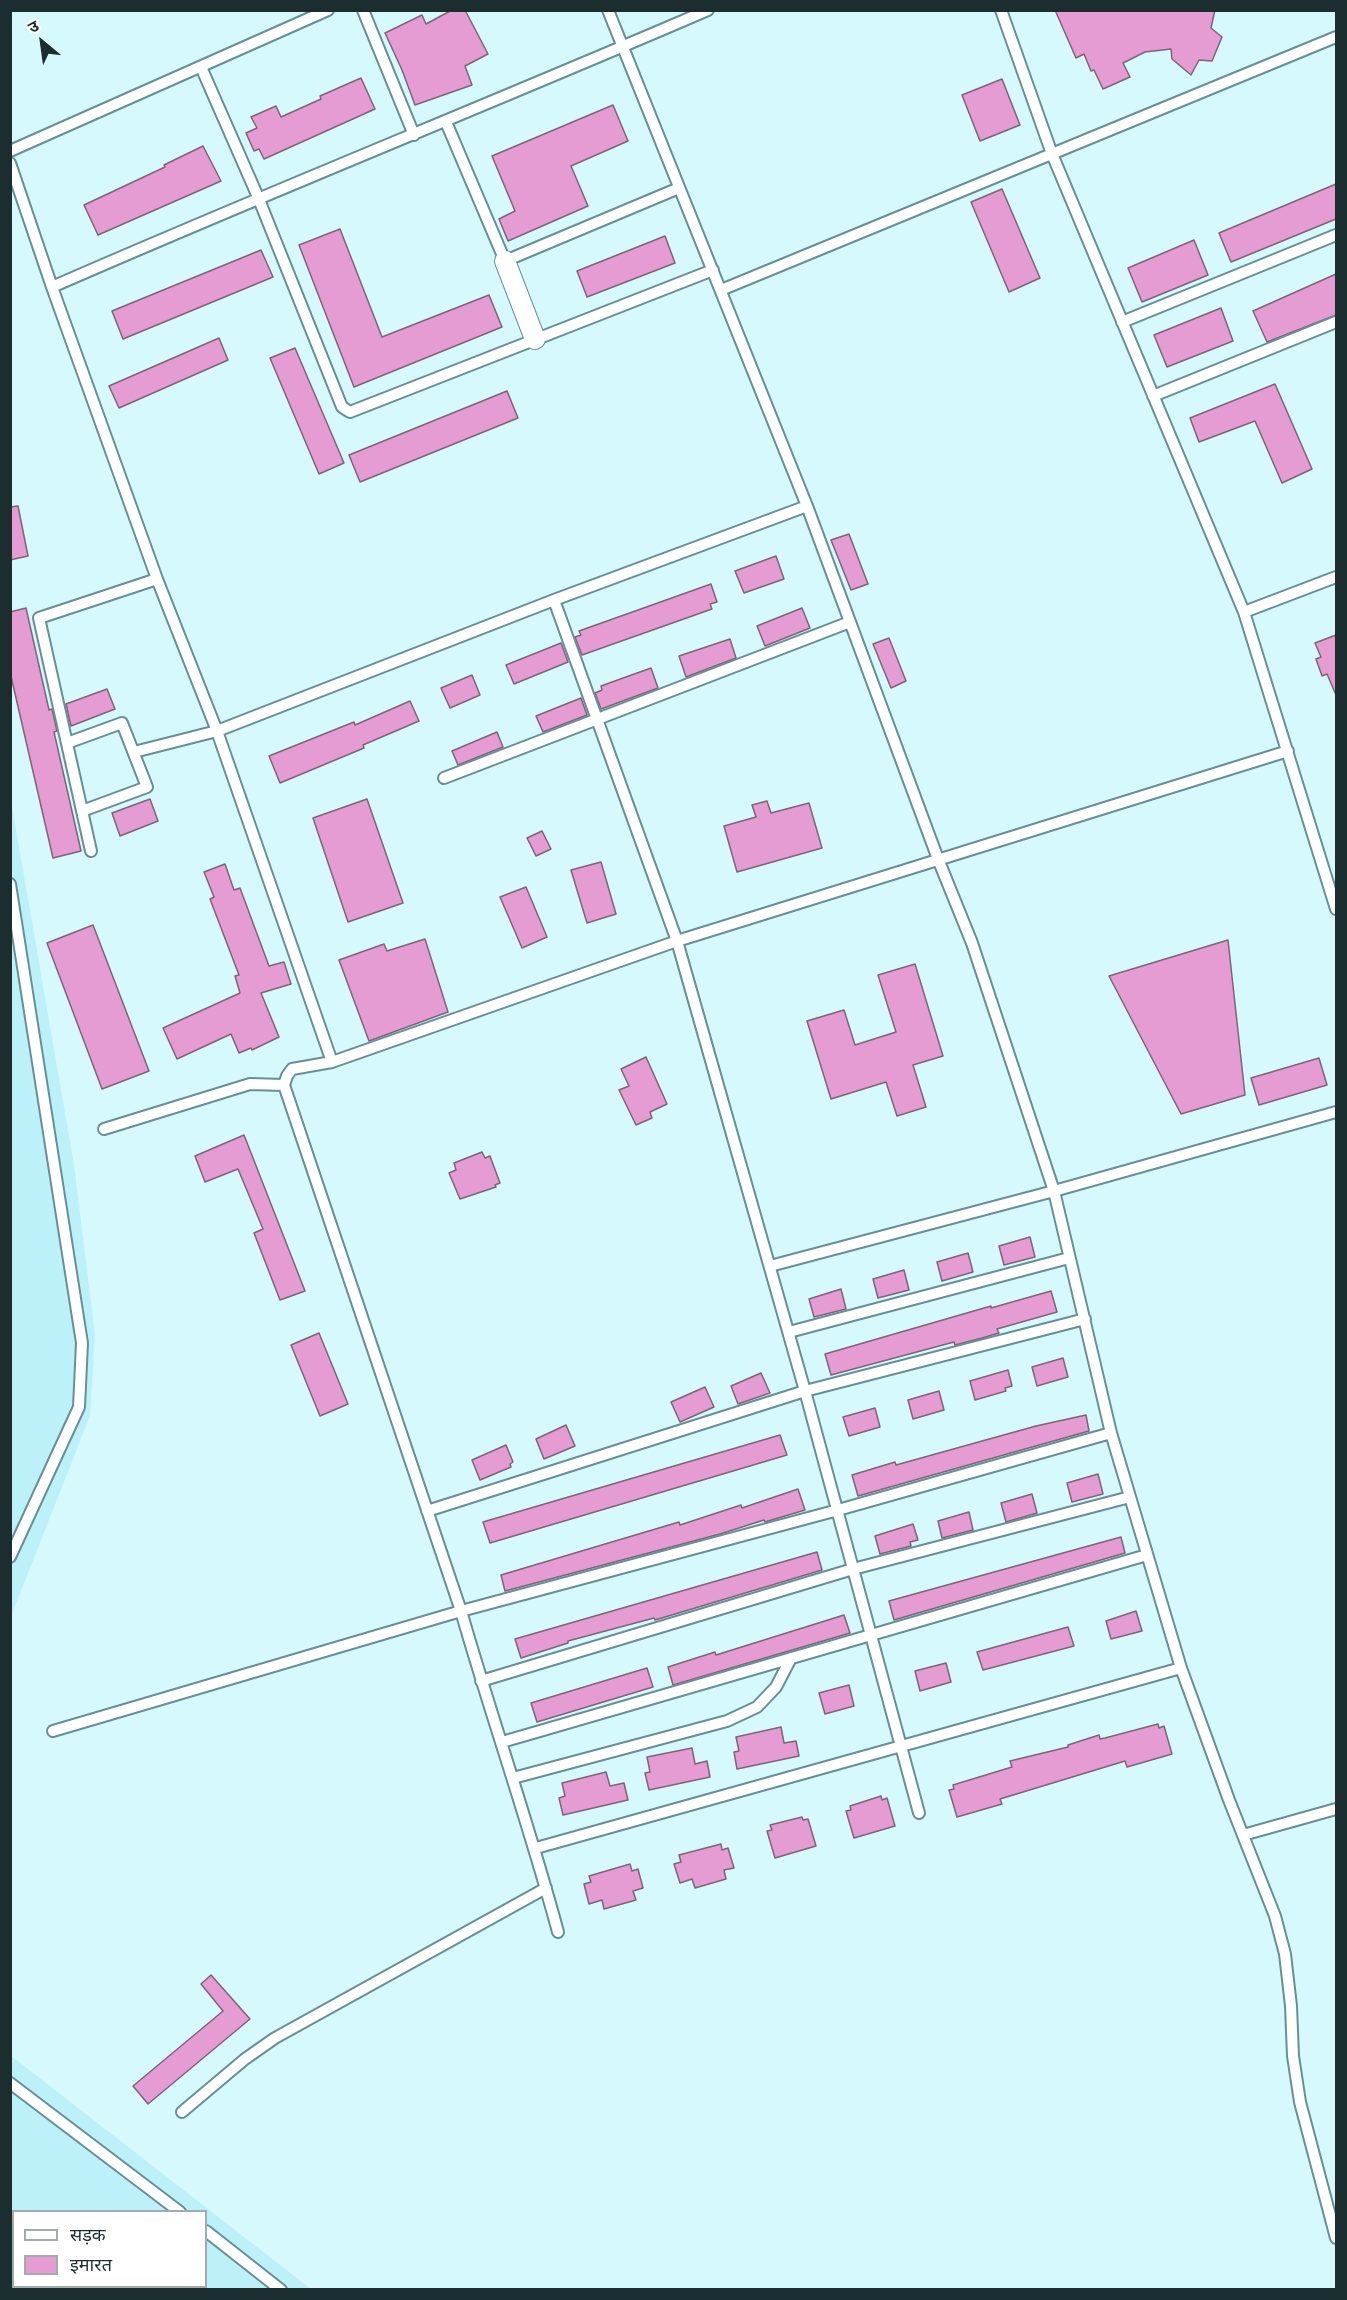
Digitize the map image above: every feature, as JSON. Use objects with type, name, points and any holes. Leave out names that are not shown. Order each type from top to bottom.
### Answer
[{"type":"street","points":[[505,261],[535,339]]},
{"type":"lane","points":[[10,151],[328,10]]},
{"type":"lane","points":[[363,10],[414,135]]},
{"type":"lane","points":[[608,10],[807,506],[938,860],[972,943],[1054,1191],[1111,1433],[1181,1668],[1275,1916],[1285,1954],[1291,2006],[1293,2056],[1300,2102],[1336,2238]]},
{"type":"lane","points":[[52,286],[258,197],[446,122],[708,10]]},
{"type":"lane","points":[[1001,10],[1052,154],[1244,612],[1336,909]]},
{"type":"lane","points":[[721,290],[1336,37]]},
{"type":"lane","points":[[201,67],[258,197],[342,407],[350,412],[713,270]]},
{"type":"lane","points":[[446,122],[505,261],[679,188]]},
{"type":"lane","points":[[10,164],[157,579],[217,731],[332,1062]]},
{"type":"lane","points":[[1122,322],[1336,235]]},
{"type":"lane","points":[[1153,396],[1336,322]]},
{"type":"lane","points":[[134,752],[217,731],[554,600],[807,506]]},
{"type":"lane","points":[[1244,612],[1336,576]]},
{"type":"lane","points":[[91,851],[39,618],[157,579]]},
{"type":"lane","points":[[554,600],[677,941],[806,1391],[919,1813]]},
{"type":"lane","points":[[444,778],[850,622]]},
{"type":"lane","points":[[67,743],[122,723],[147,787],[82,811]]},
{"type":"lane","points":[[558,1932],[536,1848],[481,1681],[461,1611],[284,1085],[287,1076],[292,1069],[332,1062],[677,941],[1288,751]]},
{"type":"lane","points":[[10,884],[82,1343],[79,1407],[10,1557]]},
{"type":"lane","points":[[104,1129],[250,1084],[284,1085]]},
{"type":"lane","points":[[770,1266],[1054,1191],[1336,1112]]},
{"type":"lane","points":[[789,1332],[1069,1258]]},
{"type":"lane","points":[[426,1511],[806,1391],[1084,1319]]},
{"type":"lane","points":[[53,1731],[461,1611],[838,1510],[1111,1433]]},
{"type":"lane","points":[[481,1681],[852,1569],[1130,1497]]},
{"type":"lane","points":[[502,1742],[1147,1556]]},
{"type":"lane","points":[[513,1778],[727,1721],[757,1707],[776,1687],[791,1658]]},
{"type":"lane","points":[[536,1848],[1181,1668]]},
{"type":"lane","points":[[1243,1835],[1336,1809]]},
{"type":"lane","points":[[182,2112],[245,2059],[275,2038],[546,1888]]},
{"type":"lane","points":[[10,2083],[179,2210]]},
{"type":"lane","points":[[207,2233],[281,2289]]},
{"type":"shaded area","points":[[10,795],[74,1165],[95,1335],[90,1416],[11,1616]]},
{"type":"shaded area","points":[[10,2055],[311,2289],[11,2289]]},
{"type":"building","points":[[452,10],[465,10],[488,54],[465,66],[472,85],[415,105],[385,33],[422,15],[426,24]]},
{"type":"building","points":[[1055,10],[1215,10],[1211,28],[1222,37],[1212,61],[1199,60],[1191,75],[1172,59],[1171,49],[1145,52],[1123,63],[1130,77],[1103,89],[1094,70],[1091,71],[1084,54],[1076,58]]},
{"type":"building","points":[[361,78],[375,109],[264,159],[259,149],[254,151],[246,133],[257,128],[251,117],[276,106],[281,117]]},
{"type":"building","points":[[1002,79],[1020,125],[980,141],[962,95]]},
{"type":"building","points":[[613,105],[628,141],[571,166],[588,206],[508,241],[499,219],[515,211],[492,156]]},
{"type":"building","points":[[203,146],[221,181],[98,235],[84,205],[165,167],[164,165]]},
{"type":"building","points":[[1336,184],[1336,219],[1231,262],[1219,233]]},
{"type":"building","points":[[1002,189],[1040,278],[1009,292],[971,202]]},
{"type":"building","points":[[340,229],[382,337],[489,295],[502,327],[354,387],[299,245]]},
{"type":"building","points":[[665,236],[675,263],[587,297],[577,271]]},
{"type":"building","points":[[1194,240],[1208,275],[1142,302],[1128,268]]},
{"type":"building","points":[[261,250],[273,277],[123,339],[112,311]]},
{"type":"building","points":[[1336,274],[1336,315],[1267,342],[1253,311]]},
{"type":"building","points":[[1221,308],[1233,341],[1167,367],[1154,335]]},
{"type":"building","points":[[219,338],[228,360],[119,408],[109,386]]},
{"type":"building","points":[[295,348],[344,463],[319,474],[270,358]]},
{"type":"building","points":[[1275,384],[1312,469],[1282,483],[1255,421],[1199,442],[1190,418]]},
{"type":"building","points":[[507,391],[518,418],[360,482],[349,455]]},
{"type":"building","points":[[18,506],[28,556],[10,560],[10,507]]},
{"type":"building","points":[[849,534],[868,584],[851,590],[831,540]]},
{"type":"building","points":[[776,556],[784,579],[744,593],[735,571]]},
{"type":"building","points":[[711,584],[717,602],[710,604],[712,609],[582,655],[575,637],[581,635],[579,631]]},
{"type":"building","points":[[26,608],[49,710],[52,709],[57,731],[54,732],[81,851],[53,858],[10,672],[10,612]]},
{"type":"building","points":[[802,608],[810,628],[765,646],[757,626]]},
{"type":"building","points":[[1336,635],[1336,695],[1327,674],[1322,676],[1316,659],[1321,657],[1315,643]]},
{"type":"building","points":[[889,638],[906,681],[891,688],[873,644]]},
{"type":"building","points":[[730,639],[736,658],[686,677],[679,656]]},
{"type":"building","points":[[561,643],[568,662],[514,684],[506,665]]},
{"type":"building","points":[[651,668],[658,688],[601,709],[595,693],[602,690],[601,686]]},
{"type":"building","points":[[472,675],[480,695],[450,708],[441,688]]},
{"type":"building","points":[[107,689],[115,709],[71,726],[66,704]]},
{"type":"building","points":[[581,698],[587,715],[543,732],[536,716]]},
{"type":"building","points":[[410,701],[419,721],[363,745],[364,748],[280,783],[269,756],[354,722],[355,725]]},
{"type":"building","points":[[497,732],[503,747],[458,765],[452,751]]},
{"type":"building","points":[[150,799],[158,821],[120,836],[112,813]]},
{"type":"building","points":[[367,799],[403,903],[348,922],[313,818]]},
{"type":"building","points":[[767,801],[771,813],[809,803],[822,848],[737,872],[724,826],[756,817],[752,805]]},
{"type":"building","points":[[542,831],[551,849],[536,856],[527,838]]},
{"type":"building","points":[[601,862],[616,914],[587,923],[571,870]]},
{"type":"building","points":[[225,864],[234,890],[240,888],[269,966],[284,962],[291,984],[261,993],[279,1037],[252,1050],[251,1048],[239,1053],[231,1034],[177,1059],[163,1028],[240,993],[235,976],[239,975],[210,899],[214,897],[204,872]]},
{"type":"building","points":[[526,887],[547,937],[522,948],[500,897]]},
{"type":"building","points":[[93,925],[149,1071],[102,1089],[47,943]]},
{"type":"building","points":[[425,939],[448,1012],[369,1041],[339,960],[384,944],[387,951]]},
{"type":"building","points":[[1228,940],[1245,1095],[1181,1114],[1109,976]]},
{"type":"building","points":[[915,964],[943,1056],[913,1065],[926,1107],[897,1116],[886,1082],[831,1099],[807,1021],[844,1010],[855,1045],[896,1032],[878,975]]},
{"type":"building","points":[[646,1057],[667,1104],[650,1112],[652,1118],[636,1125],[619,1090],[629,1086],[621,1069]]},
{"type":"building","points":[[1319,1058],[1327,1085],[1259,1105],[1251,1078]]},
{"type":"building","points":[[244,1135],[305,1291],[280,1300],[254,1233],[263,1229],[238,1169],[205,1182],[195,1156]]},
{"type":"building","points":[[482,1152],[485,1158],[490,1156],[500,1183],[495,1185],[496,1187],[460,1199],[449,1173],[456,1170],[454,1163]]},
{"type":"building","points":[[1030,1237],[1035,1257],[1004,1265],[999,1246]]},
{"type":"building","points":[[968,1253],[973,1272],[942,1281],[937,1262]]},
{"type":"building","points":[[904,1270],[909,1290],[878,1298],[873,1279]]},
{"type":"building","points":[[841,1289],[846,1309],[814,1317],[809,1299]]},
{"type":"building","points":[[1051,1291],[1057,1312],[997,1329],[999,1333],[982,1338],[955,1345],[954,1342],[831,1375],[825,1354]]},
{"type":"building","points":[[319,1333],[348,1404],[320,1416],[291,1345]]},
{"type":"building","points":[[1063,1358],[1068,1377],[1037,1386],[1032,1367]]},
{"type":"building","points":[[1008,1370],[1012,1386],[1005,1388],[1006,1391],[975,1400],[970,1381]]},
{"type":"building","points":[[761,1373],[770,1393],[738,1404],[731,1386]]},
{"type":"building","points":[[705,1387],[714,1407],[680,1422],[671,1402]]},
{"type":"building","points":[[939,1391],[944,1410],[913,1419],[908,1400]]},
{"type":"building","points":[[875,1408],[880,1427],[849,1436],[843,1417]]},
{"type":"building","points":[[1086,1415],[1089,1431],[858,1496],[852,1475],[895,1462],[896,1465],[1036,1426]]},
{"type":"building","points":[[566,1425],[575,1446],[544,1459],[536,1439]]},
{"type":"building","points":[[780,1435],[787,1455],[490,1543],[483,1522]]},
{"type":"building","points":[[506,1445],[513,1462],[510,1464],[511,1467],[480,1480],[472,1460]]},
{"type":"building","points":[[1098,1474],[1103,1494],[1072,1502],[1067,1483]]},
{"type":"building","points":[[798,1489],[805,1510],[505,1591],[501,1575],[679,1522],[680,1525],[741,1505],[742,1508]]},
{"type":"building","points":[[1032,1494],[1037,1513],[1006,1522],[1001,1503]]},
{"type":"building","points":[[969,1512],[973,1530],[942,1538],[938,1521]]},
{"type":"building","points":[[913,1524],[918,1540],[910,1542],[911,1546],[880,1554],[875,1536]]},
{"type":"building","points":[[1121,1537],[1125,1553],[894,1620],[889,1601]]},
{"type":"building","points":[[817,1552],[822,1570],[655,1620],[654,1618],[568,1641],[568,1643],[521,1658],[515,1639]]},
{"type":"building","points":[[1136,1611],[1142,1631],[1111,1639],[1106,1621]]},
{"type":"building","points":[[844,1615],[850,1633],[673,1685],[668,1667],[715,1652],[716,1655]]},
{"type":"building","points":[[1068,1627],[1074,1646],[983,1670],[977,1652]]},
{"type":"building","points":[[946,1663],[951,1682],[920,1691],[915,1671]]},
{"type":"building","points":[[647,1668],[653,1687],[537,1722],[531,1703]]},
{"type":"building","points":[[849,1685],[854,1706],[825,1714],[819,1693]]},
{"type":"building","points":[[1158,1724],[1159,1728],[1164,1726],[1172,1754],[1127,1767],[1125,1761],[1000,1799],[1002,1804],[957,1817],[949,1790],[954,1789],[953,1785],[1012,1767],[1010,1761],[1068,1747],[1068,1745],[1099,1735],[1100,1739]]},
{"type":"building","points":[[781,1727],[784,1743],[796,1741],[799,1756],[737,1769],[734,1752],[739,1751],[736,1737]]},
{"type":"building","points":[[692,1748],[695,1764],[707,1761],[710,1777],[649,1790],[645,1773],[650,1772],[647,1757]]},
{"type":"building","points":[[606,1772],[610,1786],[624,1783],[628,1800],[563,1815],[559,1798],[565,1796],[562,1783]]},
{"type":"building","points":[[881,1796],[882,1800],[887,1798],[895,1826],[854,1838],[846,1811],[851,1810],[850,1806]]},
{"type":"building","points":[[802,1817],[803,1820],[808,1819],[816,1846],[775,1858],[767,1831],[772,1830],[770,1825]]},
{"type":"building","points":[[721,1844],[722,1850],[728,1848],[734,1868],[724,1870],[726,1879],[695,1888],[692,1879],[680,1883],[674,1864],[681,1862],[679,1855]]},
{"type":"building","points":[[630,1864],[632,1871],[638,1869],[643,1888],[633,1891],[636,1900],[604,1909],[602,1900],[589,1904],[584,1884],[591,1882],[589,1876]]},
{"type":"building","points":[[211,1975],[250,2019],[148,2104],[133,2086],[223,2011],[201,1984]]}]
